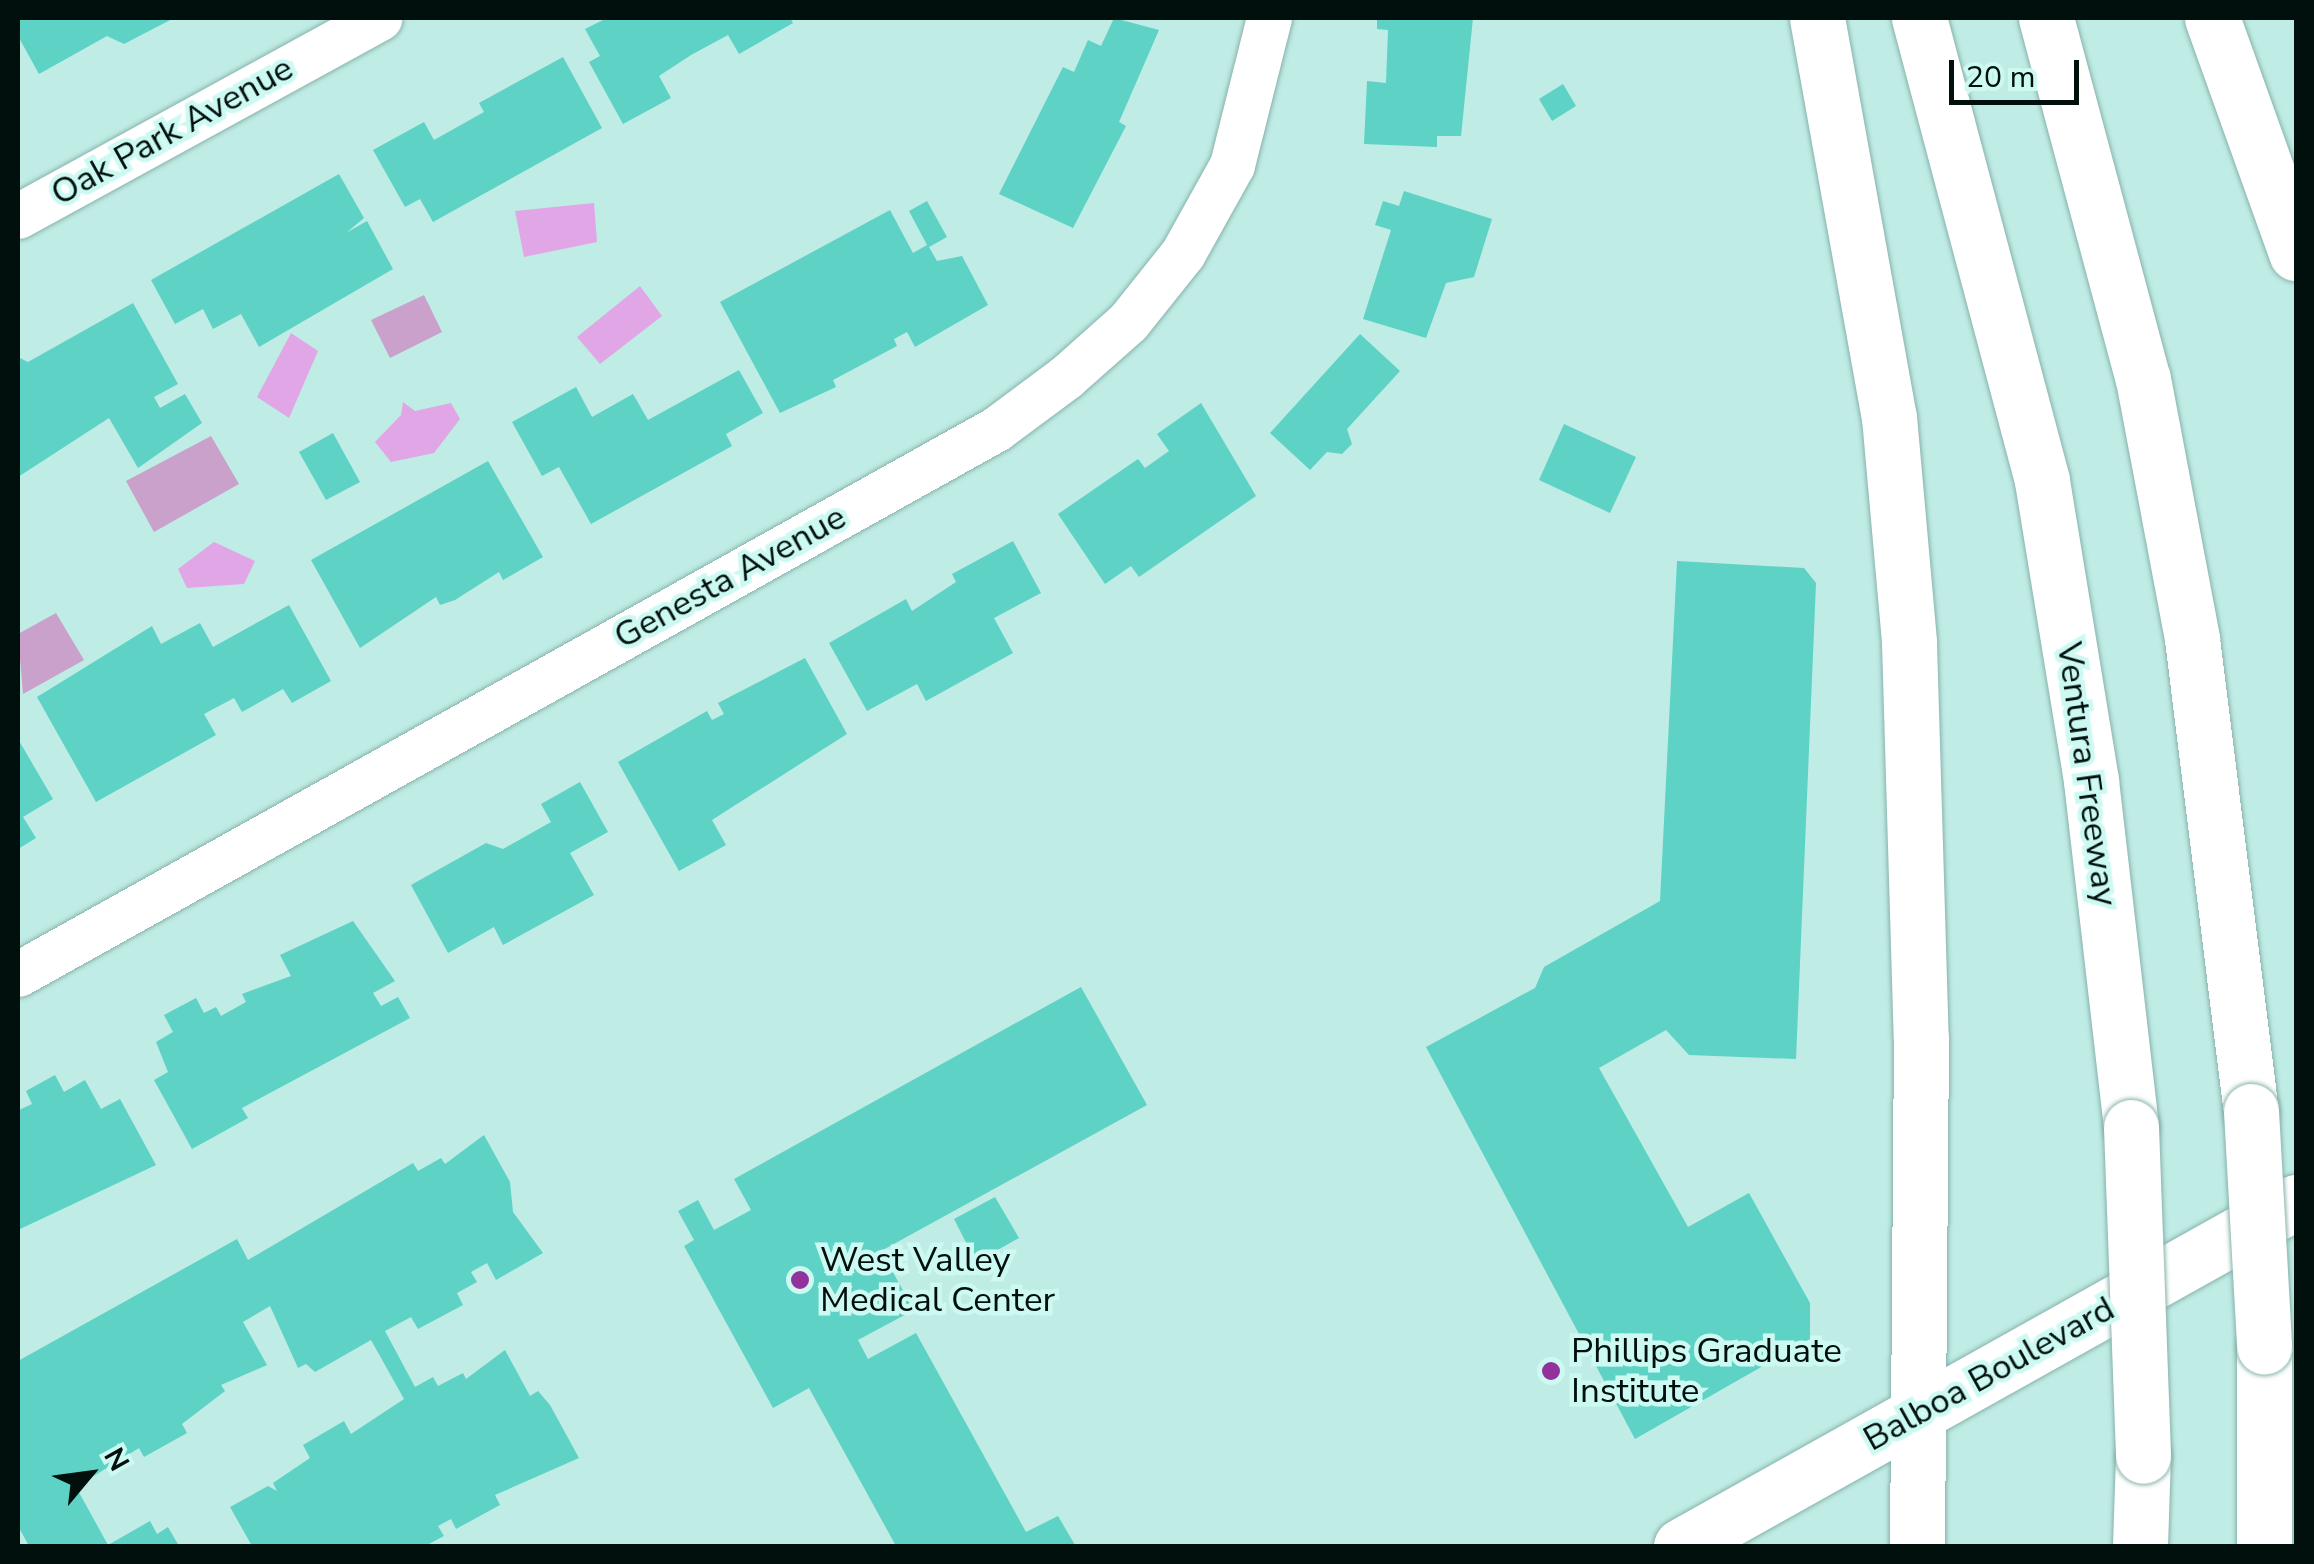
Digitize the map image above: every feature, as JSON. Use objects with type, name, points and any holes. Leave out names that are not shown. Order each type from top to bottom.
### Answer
[{"type":"main road","points":[[1817,18],[1886,398],[1909,643],[1923,1410],[1917,1546]]},
{"type":"main road","name":"Ventura Freeway","points":[[1918,18],[2042,481],[2092,781],[2131,1127],[2143,1456],[2140,1546]]},
{"type":"main road","points":[[2046,18],[2143,379],[2192,639],[2251,1111],[2264,1347],[2264,1546]]},
{"type":"main road","points":[[2212,18],[2296,253]]},
{"type":"main road","name":"Balboa Boulevard","points":[[1681,1546],[2296,1202]]},
{"type":"street","name":"Oak Park Avenue","points":[[18,216],[378,18]]},
{"type":"street","name":"Genesta Avenue","points":[[18,974],[996,429],[1066,377],[1128,322],[1192,238],[1232,165],[1269,18]]},
{"type":"shaded area","points":[[594,203],[597,242],[524,257],[515,211]]},
{"type":"shaded area","points":[[640,286],[662,316],[600,364],[577,337]]},
{"type":"shaded area","points":[[424,295],[442,332],[390,358],[371,320]]},
{"type":"shaded area","points":[[291,333],[318,351],[289,418],[257,397]]},
{"type":"shaded area","points":[[403,402],[415,411],[451,403],[460,419],[434,453],[391,462],[375,442],[401,415]]},
{"type":"shaded area","points":[[211,436],[239,484],[154,532],[126,481]]},
{"type":"shaded area","points":[[214,542],[255,561],[244,584],[187,588],[178,569]]},
{"type":"shaded area","points":[[56,613],[84,660],[23,694],[18,634]]},
{"type":"building","points":[[18,18],[174,18],[124,44],[107,36],[39,74],[18,36]]},
{"type":"building","points":[[607,18],[790,18],[793,23],[739,54],[728,35],[691,55],[659,76],[671,98],[623,124],[589,62],[600,56],[585,29]]},
{"type":"building","points":[[1114,18],[1159,30],[1119,122],[1126,126],[1073,228],[999,194],[1063,67],[1074,72],[1088,40],[1101,46]]},
{"type":"building","points":[[1377,18],[1473,18],[1461,136],[1437,136],[1437,147],[1364,144],[1367,81],[1386,83],[1388,30],[1377,29]]},
{"type":"building","points":[[563,57],[602,128],[433,222],[420,199],[405,207],[373,150],[424,122],[434,140],[484,112],[479,103]]},
{"type":"building","points":[[1563,84],[1576,106],[1552,121],[1539,99]]},
{"type":"building","points":[[339,174],[364,218],[346,233],[367,221],[393,269],[259,347],[241,314],[213,329],[203,309],[175,324],[151,280]]},
{"type":"building","points":[[1404,191],[1492,219],[1474,277],[1446,283],[1426,338],[1363,319],[1391,230],[1375,225],[1383,201],[1399,206]]},
{"type":"building","points":[[927,201],[947,237],[929,247],[937,261],[962,256],[988,305],[915,347],[907,332],[894,339],[897,346],[833,380],[836,387],[780,413],[720,302],[890,210],[913,253],[927,245],[909,211]]},
{"type":"building","points":[[133,303],[178,384],[154,397],[160,408],[185,394],[202,423],[138,468],[109,418],[18,477],[18,357],[28,362]]},
{"type":"building","points":[[1360,334],[1400,371],[1347,429],[1352,444],[1342,454],[1327,452],[1310,470],[1270,433]]},
{"type":"building","points":[[739,370],[763,413],[726,434],[732,446],[591,524],[559,467],[542,476],[512,422],[576,387],[592,417],[633,394],[648,420]]},
{"type":"building","points":[[1201,403],[1256,496],[1139,577],[1131,566],[1105,584],[1058,514],[1138,459],[1145,468],[1169,451],[1157,434]]},
{"type":"building","points":[[1564,424],[1636,457],[1610,513],[1539,480]]},
{"type":"building","points":[[333,433],[360,482],[326,500],[299,452]]},
{"type":"building","points":[[488,461],[543,557],[503,580],[499,572],[455,600],[440,605],[436,597],[360,648],[311,560]]},
{"type":"building","points":[[1013,541],[1041,593],[994,618],[1013,653],[926,701],[917,684],[867,711],[829,643],[906,599],[912,611],[956,582],[952,574]]},
{"type":"building","points":[[1677,561],[1804,568],[1816,583],[1796,1059],[1689,1055],[1666,1030],[1599,1068],[1688,1227],[1749,1193],[1810,1303],[1810,1339],[1635,1439],[1426,1047],[1535,988],[1544,967],[1660,901]]},
{"type":"building","points":[[289,605],[331,681],[292,703],[283,689],[242,712],[234,698],[204,714],[216,735],[96,802],[37,697],[152,626],[161,644],[200,623],[213,647]]},
{"type":"building","points":[[805,658],[847,734],[712,820],[726,845],[679,871],[618,762],[707,711],[712,720],[724,714],[718,703]]},
{"type":"building","points":[[18,739],[53,799],[23,817],[36,838],[18,849]]},
{"type":"building","points":[[580,782],[608,832],[570,853],[594,895],[503,945],[494,927],[448,953],[411,885],[486,843],[503,849],[551,822],[541,804]]},
{"type":"building","points":[[353,921],[395,981],[373,993],[381,1006],[398,997],[410,1018],[242,1108],[248,1118],[192,1149],[154,1080],[168,1072],[156,1042],[173,1032],[164,1015],[196,998],[204,1013],[216,1007],[221,1016],[246,1002],[242,994],[291,976],[280,955]]},
{"type":"building","name":"West Valley Medical Center","points":[[1081,987],[1147,1105],[881,1251],[914,1310],[858,1340],[868,1359],[916,1333],[1026,1532],[1058,1516],[1075,1545],[896,1546],[809,1388],[773,1408],[684,1246],[694,1240],[678,1211],[698,1200],[714,1230],[751,1210],[734,1179]]},
{"type":"building","points":[[55,1075],[64,1092],[85,1080],[101,1109],[120,1099],[156,1165],[18,1230],[19,1110],[32,1104],[26,1091]]},
{"type":"building","points":[[484,1135],[510,1182],[513,1212],[543,1253],[496,1280],[487,1263],[471,1272],[477,1282],[457,1293],[463,1305],[418,1329],[411,1317],[385,1331],[415,1387],[433,1377],[438,1386],[463,1373],[466,1379],[505,1350],[530,1396],[538,1391],[550,1405],[579,1458],[495,1495],[500,1505],[456,1529],[451,1519],[438,1526],[444,1536],[425,1546],[252,1546],[230,1507],[268,1486],[277,1491],[273,1483],[310,1458],[303,1445],[344,1421],[351,1434],[404,1399],[371,1340],[315,1372],[306,1364],[298,1368],[270,1306],[243,1322],[267,1365],[221,1385],[225,1391],[182,1424],[187,1433],[144,1457],[139,1448],[76,1487],[108,1545],[150,1521],[157,1534],[168,1527],[179,1546],[29,1546],[18,1526],[18,1361],[237,1239],[248,1260],[413,1163],[418,1171],[441,1158],[445,1164]]},
{"type":"building","points":[[995,1197],[1019,1238],[976,1262],[954,1219]]},
{"type":"place","name":"West Valley Medical Center","points":[[800,1280]]},
{"type":"place","name":"Phillips Graduate Institute","points":[[1551,1371]]}]
